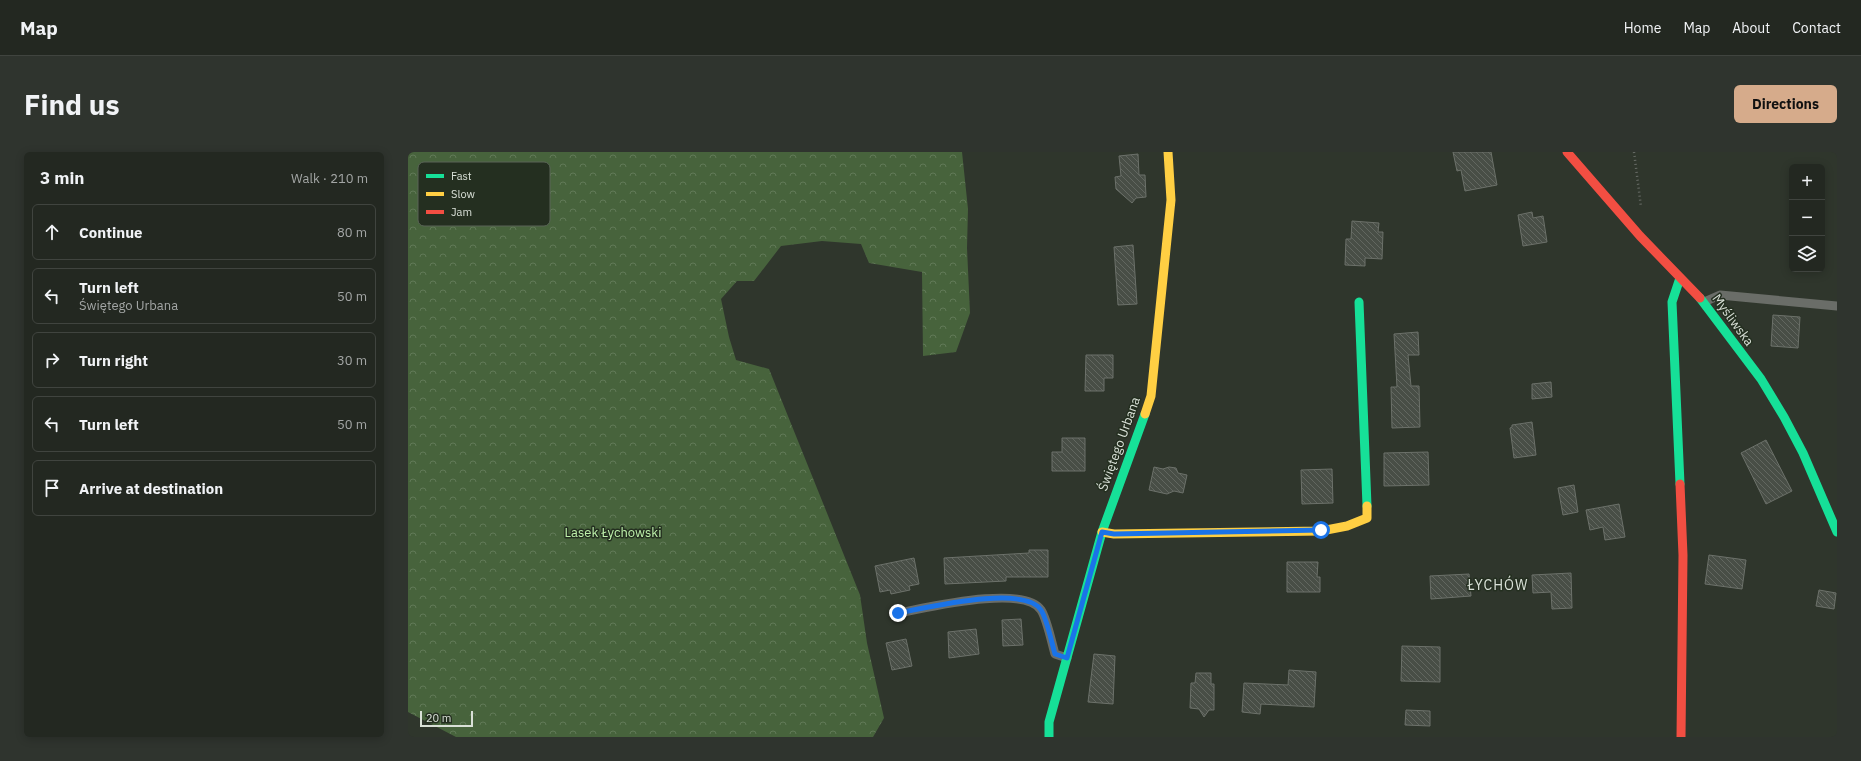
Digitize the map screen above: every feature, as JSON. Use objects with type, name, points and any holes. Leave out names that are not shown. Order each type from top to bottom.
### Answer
[{"type":"street","name":"Świętego Urbana","points":[[1049,737],[1049,722],[1102,532],[1151,396],[1171,200],[1168,152]]},
{"type":"street","name":"Myśliwska","points":[[1567,152],[1640,236],[1704,302],[1761,379],[1784,417],[1803,453],[1837,532]]},
{"type":"street","points":[[1680,278],[1672,302],[1683,555],[1681,737]]},
{"type":"street","points":[[1102,532],[1114,534],[1321,530],[1347,526],[1367,518],[1359,302]]},
{"type":"lane","points":[[1704,302],[1720,295],[1837,306]]},
{"type":"lane","points":[[898,613],[938,605],[996,597],[1027,600],[1041,610],[1055,654],[1067,658]]},
{"type":"path","points":[[1634,152],[1642,214]]},
{"type":"green space","name":"Lasek Łychowski","points":[[408,152],[962,152],[968,209],[967,248],[970,313],[956,352],[923,356],[922,272],[869,263],[861,244],[822,241],[781,246],[754,281],[737,281],[721,299],[729,337],[736,360],[769,369],[860,595],[867,643],[884,718],[873,737],[456,737],[408,712]]},
{"type":"building","points":[[1453,152],[1491,152],[1497,185],[1465,191],[1461,170],[1457,171]]},
{"type":"building","points":[[1138,154],[1139,175],[1145,175],[1146,197],[1136,198],[1132,203],[1116,189],[1115,177],[1121,176],[1119,156]]},
{"type":"building","points":[[1532,212],[1533,218],[1543,216],[1547,242],[1523,246],[1518,215]]},
{"type":"building","points":[[1352,221],[1379,223],[1378,232],[1383,232],[1382,259],[1365,258],[1365,266],[1345,265],[1346,239],[1351,239]]},
{"type":"building","points":[[1133,245],[1137,304],[1118,305],[1114,247]]},
{"type":"building","points":[[1773,315],[1800,317],[1798,348],[1771,346]]},
{"type":"building","points":[[1418,332],[1419,355],[1408,355],[1411,386],[1419,386],[1420,427],[1392,428],[1391,387],[1397,387],[1394,334]]},
{"type":"building","points":[[1086,355],[1113,355],[1113,378],[1104,378],[1104,391],[1085,391]]},
{"type":"building","points":[[1551,382],[1552,397],[1532,399],[1532,384]]},
{"type":"building","points":[[1532,422],[1536,455],[1514,458],[1510,428],[1512,425]]},
{"type":"building","points":[[1062,438],[1085,438],[1085,471],[1052,471],[1052,452],[1062,452]]},
{"type":"building","points":[[1766,440],[1792,491],[1766,504],[1741,453]]},
{"type":"building","points":[[1428,452],[1429,485],[1384,486],[1384,453]]},
{"type":"building","points":[[1154,467],[1163,469],[1169,467],[1176,468],[1178,473],[1187,475],[1183,493],[1174,491],[1167,494],[1149,490]]},
{"type":"building","points":[[1332,469],[1333,503],[1302,504],[1301,470]]},
{"type":"building","points":[[1574,485],[1578,512],[1563,515],[1558,488]]},
{"type":"building","points":[[1619,504],[1625,537],[1605,540],[1603,527],[1590,530],[1586,510]]},
{"type":"building","points":[[1029,550],[1048,550],[1048,577],[1006,577],[1006,581],[945,584],[944,558],[1029,553]]},
{"type":"building","points":[[1709,555],[1746,560],[1742,589],[1705,584]]},
{"type":"building","points":[[914,558],[919,584],[909,586],[910,590],[891,594],[890,590],[880,592],[875,566]]},
{"type":"building","points":[[1287,562],[1318,562],[1317,577],[1320,577],[1320,592],[1287,592]]},
{"type":"building","points":[[1571,573],[1572,608],[1552,609],[1551,592],[1533,593],[1532,575]]},
{"type":"building","points":[[1469,574],[1471,596],[1431,599],[1430,576]]},
{"type":"building","points":[[1819,590],[1836,593],[1834,609],[1816,606]]},
{"type":"building","points":[[1021,619],[1023,645],[1003,646],[1002,620]]},
{"type":"building","points":[[976,629],[979,654],[949,658],[948,632]]},
{"type":"building","points":[[906,639],[912,666],[892,670],[886,643]]},
{"type":"building","points":[[1402,646],[1440,647],[1440,682],[1401,681]]},
{"type":"building","points":[[1094,654],[1115,656],[1113,704],[1088,702]]},
{"type":"building","points":[[1289,670],[1316,672],[1314,707],[1261,704],[1260,714],[1242,712],[1244,683],[1288,685]]},
{"type":"building","points":[[1196,673],[1211,673],[1211,684],[1214,684],[1214,710],[1209,710],[1204,717],[1199,709],[1190,708],[1191,683],[1195,683]]},
{"type":"building","points":[[1406,710],[1430,711],[1430,726],[1405,725]]},
{"type":"traffic: fast","points":[[1680,278],[1672,302],[1680,484]]},
{"type":"traffic: fast","points":[[1700,298],[1761,379],[1784,417],[1803,453],[1837,532]]},
{"type":"traffic: fast","points":[[1359,302],[1367,506]]},
{"type":"traffic: fast","points":[[1049,737],[1049,722],[1102,532],[1145,414]]},
{"type":"traffic: slow","points":[[1145,414],[1151,396],[1171,200],[1168,152]]},
{"type":"traffic: slow","points":[[1102,532],[1114,534],[1321,531],[1347,526],[1367,518],[1367,506]]},
{"type":"traffic: jam","points":[[1567,152],[1640,236],[1700,298]]},
{"type":"traffic: jam","points":[[1680,484],[1683,555],[1681,737]]},
{"type":"district","name":"ŁYCHÓW","points":[[1498,585]]},
{"type":"route","points":[[898,613],[938,605],[996,597],[1027,600],[1041,610],[1055,654],[1067,658],[1102,532],[1114,534],[1285,532],[1321,530]]}]
